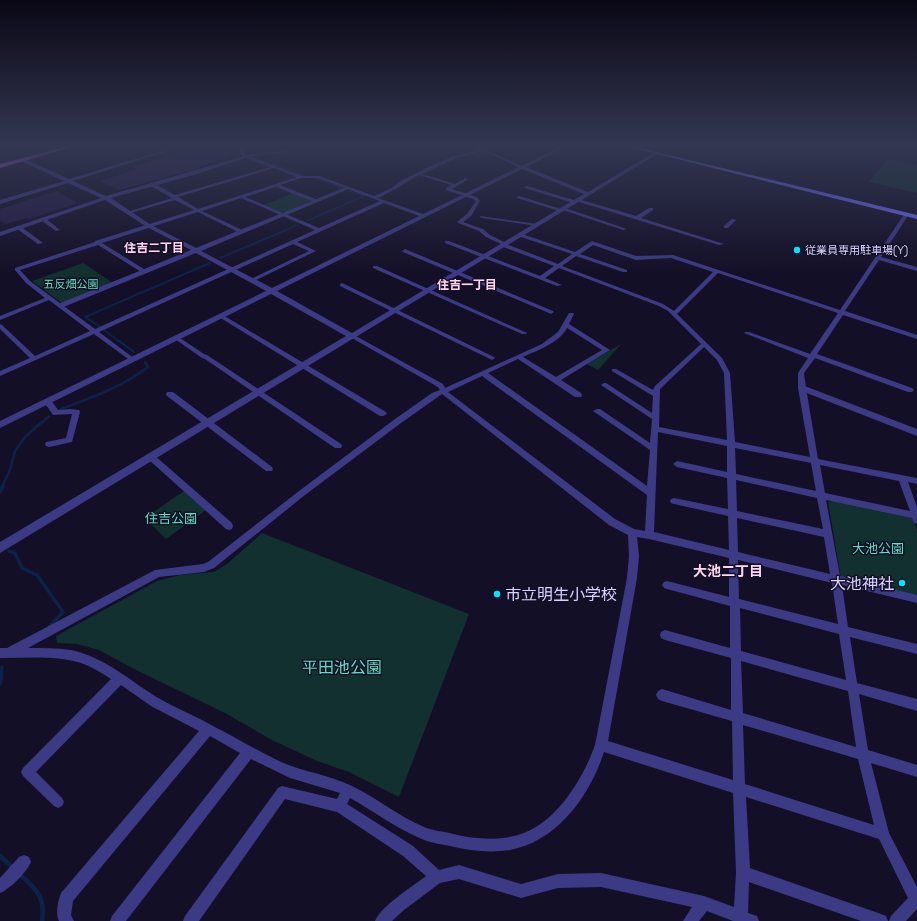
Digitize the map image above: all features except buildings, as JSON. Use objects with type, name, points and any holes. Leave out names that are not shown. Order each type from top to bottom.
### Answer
[{"type":"main road","points":[[804,189],[917,217]]},
{"type":"street","points":[[0,202],[43,189]]},
{"type":"street","points":[[86,189],[106,198],[149,226],[252,280],[271,292],[431,380],[440,386],[444,392],[612,522],[632,533],[649,535],[917,599]]},
{"type":"street","points":[[0,234],[106,198],[139,189]]},
{"type":"street","points":[[160,189],[197,210],[242,232]]},
{"type":"street","points":[[129,213],[204,189]]},
{"type":"street","points":[[133,360],[28,281],[16,269],[263,189]]},
{"type":"street","points":[[286,189],[316,201]]},
{"type":"street","points":[[62,306],[346,189]]},
{"type":"street","points":[[351,189],[424,216]]},
{"type":"street","points":[[374,198],[394,189]]},
{"type":"street","points":[[382,921],[399,905],[437,876],[459,872],[521,891],[558,881],[601,880],[704,903],[746,919],[739,788],[729,391],[727,372],[720,359],[705,343],[674,314],[656,302],[504,244],[481,230],[460,222],[469,215],[478,201],[448,189]]},
{"type":"street","points":[[0,425],[478,189]]},
{"type":"street","points":[[534,189],[637,218],[721,244]]},
{"type":"street","points":[[576,189],[588,194]]},
{"type":"street","points":[[0,548],[596,189]]},
{"type":"street","points":[[240,196],[320,230]]},
{"type":"street","points":[[519,197],[625,228]]},
{"type":"street","points":[[0,374],[384,201]]},
{"type":"street","points":[[637,218],[651,209]]},
{"type":"street","points":[[896,921],[917,900],[898,866],[883,834],[863,755],[836,580],[814,460],[801,374],[907,214]]},
{"type":"street","points":[[482,217],[536,225]]},
{"type":"street","points":[[43,219],[58,230]]},
{"type":"street","points":[[726,227],[734,220]]},
{"type":"street","points":[[18,227],[40,243]]},
{"type":"street","points":[[520,234],[625,271]]},
{"type":"street","points":[[97,242],[145,272]]},
{"type":"street","points":[[252,280],[313,252],[293,242]]},
{"type":"street","points":[[448,242],[559,285]]},
{"type":"street","points":[[541,278],[592,243],[636,258],[671,256],[917,337]]},
{"type":"street","points":[[405,251],[551,312]]},
{"type":"street","points":[[878,258],[917,270]]},
{"type":"street","points":[[375,267],[524,334]]},
{"type":"street","points":[[674,314],[717,271]]},
{"type":"street","points":[[342,285],[492,358]]},
{"type":"street","points":[[0,318],[50,298]]},
{"type":"street","points":[[4,653],[158,573],[204,568],[211,565],[398,420],[435,395],[484,374],[544,344],[561,333],[571,314]]},
{"type":"street","points":[[221,316],[383,414]]},
{"type":"street","points":[[556,380],[607,350],[566,325]]},
{"type":"street","points":[[0,326],[34,358]]},
{"type":"street","points":[[747,333],[910,390]]},
{"type":"street","points":[[176,338],[338,446]]},
{"type":"street","points":[[649,535],[657,388],[705,343]]},
{"type":"street","points":[[519,357],[578,395]]},
{"type":"street","points":[[614,370],[657,396]]},
{"type":"street","points":[[484,374],[651,493]]},
{"type":"street","points":[[604,386],[655,418]]},
{"type":"street","points":[[802,388],[917,434]]},
{"type":"street","points":[[170,394],[269,468]]},
{"type":"street","points":[[48,402],[56,413],[70,411],[76,412],[69,440],[49,444]]},
{"type":"street","points":[[598,411],[654,449]]},
{"type":"street","points":[[655,429],[917,481]]},
{"type":"street","points":[[151,457],[229,526]]},
{"type":"street","points":[[677,464],[916,517]]},
{"type":"street","points":[[903,479],[916,517]]},
{"type":"street","points":[[674,501],[828,534]]},
{"type":"street","points":[[4,653],[73,655],[93,662],[156,702],[249,752],[283,769],[347,790],[394,819],[423,833],[458,842],[494,846],[508,844],[533,836],[559,815],[572,802],[593,768],[601,745],[632,578],[634,556],[632,533]]},
{"type":"street","points":[[667,585],[917,649]]},
{"type":"street","points":[[665,635],[917,705]]},
{"type":"street","points":[[58,802],[27,772],[120,679]]},
{"type":"street","points":[[662,695],[917,771]]},
{"type":"street","points":[[68,921],[64,917],[66,898],[208,729]]},
{"type":"street","points":[[601,745],[883,834]]},
{"type":"street","points":[[117,921],[249,752]]},
{"type":"street","points":[[340,806],[347,790]]},
{"type":"street","points":[[190,921],[282,792],[340,806],[408,851],[437,876]]},
{"type":"street","points":[[2,885],[24,862]]},
{"type":"street","points":[[743,872],[881,921]]},
{"type":"street","points":[[690,921],[704,903]]},
{"type":"green space","points":[[899,189],[917,189],[917,193]]},
{"type":"green space","points":[[294,193],[312,201],[285,212],[281,212],[264,205]]},
{"type":"green space","name":"五反畑公園","points":[[83,263],[113,283],[62,303],[32,281]]},
{"type":"green space","points":[[621,344],[598,370],[587,364]]},
{"type":"green space","name":"住吉公園","points":[[184,491],[206,510],[166,539],[145,518]]},
{"type":"green space","name":"大池公園","points":[[832,501],[908,515],[913,519],[917,530],[917,596],[841,578],[828,502]]},
{"type":"green space","name":"平田池公園","points":[[262,533],[469,614],[399,797],[349,772],[317,761],[272,740],[225,713],[134,669],[99,650],[77,644],[57,643],[56,636],[157,581],[180,575],[214,572],[227,564]]},
{"type":"waterway","points":[[307,221],[364,196],[349,191]]},
{"type":"waterway","points":[[284,231],[298,225]]},
{"type":"waterway","points":[[220,258],[286,230]]},
{"type":"waterway","points":[[100,327],[85,317],[210,263]]},
{"type":"waterway","points":[[104,330],[120,342]]},
{"type":"waterway","points":[[119,341],[134,352]]},
{"type":"waterway","points":[[61,409],[95,396],[128,380],[148,367],[145,362]]},
{"type":"waterway","points":[[2,487],[10,470],[15,451],[25,437],[49,416]]},
{"type":"waterway","points":[[0,492],[3,486]]},
{"type":"waterway","points":[[9,551],[15,553],[22,568],[37,575],[63,612],[49,627]]},
{"type":"waterway","points":[[1,675],[2,667]]},
{"type":"waterway","points":[[0,683],[1,674]]},
{"type":"waterway","points":[[0,856],[14,869]]},
{"type":"waterway","points":[[19,874],[35,889],[41,900],[43,913],[42,921]]},
{"type":"place","name":"従業員専用駐車場(Y)","points":[[797,250]]},
{"type":"place","name":"大池神社","points":[[902,583]]},
{"type":"place","name":"市立明生小学校","points":[[497,594]]},
{"type":"district","name":"住吉二丁目","points":[[154,248]]},
{"type":"district","name":"住吉一丁目","points":[[467,285]]},
{"type":"district","name":"大池二丁目","points":[[728,571]]}]
